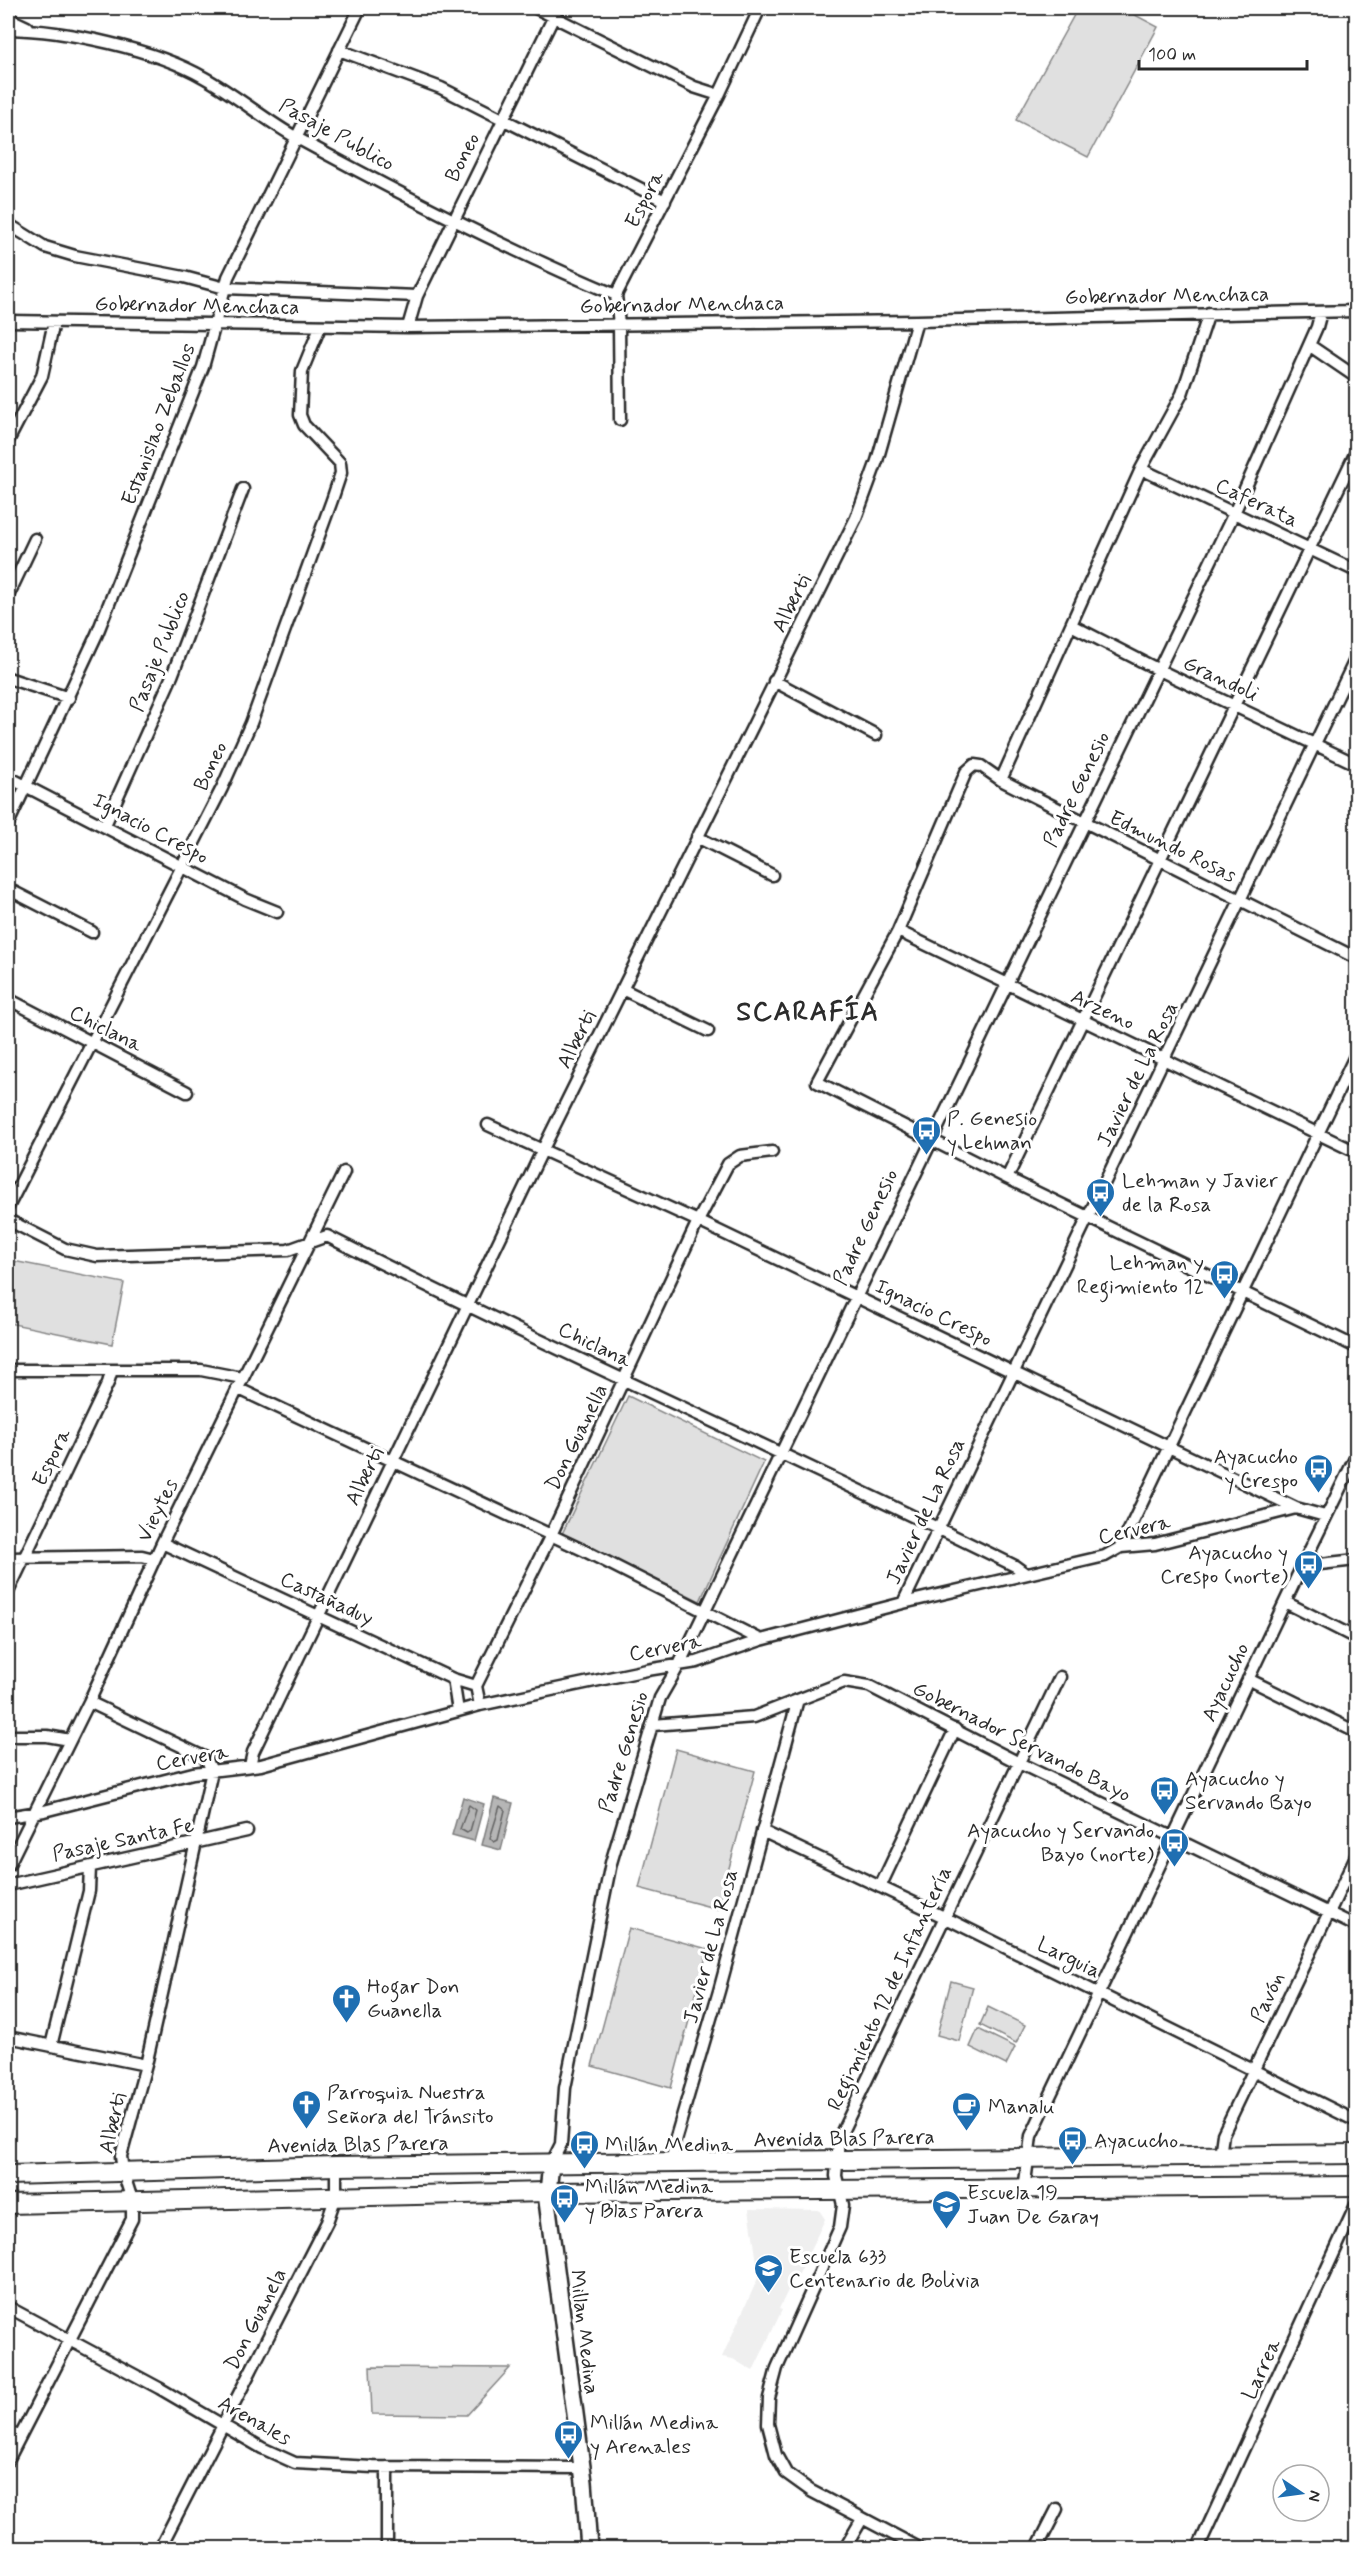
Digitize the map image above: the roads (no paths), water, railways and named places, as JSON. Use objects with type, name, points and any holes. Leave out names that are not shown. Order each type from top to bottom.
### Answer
[{"type":"main road","name":"Avenida Blas Parera","points":[[8,2175],[336,2166],[672,2164],[1356,2154]]},
{"type":"main road","points":[[8,2204],[547,2192],[1356,2186]]},
{"type":"street","name":"Estanislao Zeballos","points":[[8,824],[90,653],[203,366],[225,288],[295,137],[360,8]]},
{"type":"street","points":[[536,8],[556,11],[694,87],[719,95]]},
{"type":"street","name":"Espora","points":[[616,295],[719,95],[760,8]]},
{"type":"street","name":"Boneo","points":[[408,327],[417,296],[556,11]]},
{"type":"street","name":"Pasaje Publico","points":[[8,18],[33,30]]},
{"type":"street","name":"Pasaje Publico","points":[[8,29],[33,30],[93,40],[181,66],[205,78],[295,137],[568,275],[616,295]]},
{"type":"street","points":[[339,50],[441,88],[665,201]]},
{"type":"street","points":[[8,224],[45,247],[75,256],[184,276],[225,288],[417,296]]},
{"type":"street","points":[[616,295],[620,325],[620,420]]},
{"type":"street","name":"Gobernador Menchaca","points":[[8,321],[214,326],[408,327],[917,321],[1356,311]]},
{"type":"street","name":"Padre Genesio","points":[[547,2192],[551,2164],[561,2144],[565,2088],[611,1863],[660,1698],[679,1665],[1005,984],[1235,512],[1309,345],[1321,312]]},
{"type":"street","points":[[1001,780],[1141,469],[1182,394],[1209,313]]},
{"type":"street","name":"Alberti","points":[[250,1766],[253,1752],[318,1615],[543,1149],[863,499],[877,461],[917,321]]},
{"type":"street","points":[[8,441],[42,375],[54,322]]},
{"type":"street","name":"Boneo","points":[[8,1207],[184,866],[251,723],[341,473],[340,463],[304,424],[300,415],[302,371],[320,327]]},
{"type":"street","points":[[1309,345],[1356,377]]},
{"type":"street","points":[[1008,1178],[1161,863],[1356,452]]},
{"type":"street","name":"Caferata","points":[[1141,469],[1356,571]]},
{"type":"street","name":"Pasaje Publico","points":[[105,825],[172,676],[243,489]]},
{"type":"street","points":[[8,596],[35,539]]},
{"type":"street","name":"Grandoli","points":[[1071,625],[1157,669],[1356,764]]},
{"type":"street","name":"Javier de La Rosa","points":[[903,1603],[1356,658]]},
{"type":"street","points":[[8,678],[69,698]]},
{"type":"street","points":[[774,681],[876,735]]},
{"type":"street","name":"Edmundo Rosas","points":[[898,931],[966,772],[974,765],[981,766],[1001,780],[1161,863],[1356,958]]},
{"type":"street","name":"Ignacio Crespo","points":[[8,777],[245,899],[278,912]]},
{"type":"street","points":[[697,837],[772,875]]},
{"type":"street","points":[[8,889],[92,932]]},
{"type":"street","points":[[898,931],[817,1082],[1008,1178],[1356,1347]]},
{"type":"street","name":"Arzeno","points":[[898,931],[1356,1152]]},
{"type":"street","points":[[622,989],[708,1031]]},
{"type":"street","name":"Chiclana","points":[[8,999],[187,1092]]},
{"type":"street","points":[[1121,1547],[1244,1294],[1356,1054]]},
{"type":"street","name":"Ignacio Crespo","points":[[488,1125],[698,1221],[1296,1508]]},
{"type":"street","name":"Don Guanella","points":[[477,1686],[551,1535],[592,1443],[625,1380],[698,1221],[733,1159],[772,1152]]},
{"type":"street","name":"Vieytes","points":[[8,1866],[89,1702],[154,1559],[344,1172]]},
{"type":"street","name":"Chiclana","points":[[8,1220],[74,1252],[97,1256],[288,1250],[327,1236],[780,1455],[938,1528],[1015,1566],[1026,1574]]},
{"type":"street","points":[[8,1370],[201,1370],[219,1372],[394,1461],[551,1535],[762,1640]]},
{"type":"street","name":"Espora","points":[[8,1592],[108,1383],[112,1370]]},
{"type":"street","name":"Ayacucho","points":[[1024,2190],[1026,2158],[1031,2136],[1325,1516],[1356,1456]]},
{"type":"street","points":[[1296,1508],[1325,1516]]},
{"type":"street","name":"Cervera","points":[[8,1817],[34,1813],[193,1773],[250,1766],[480,1706],[698,1662],[762,1640],[903,1603],[1104,1556],[1121,1547],[1155,1545],[1296,1508]]},
{"type":"street","name":"Castañaduy","points":[[162,1543],[453,1679],[477,1686]]},
{"type":"street","points":[[8,1558],[142,1556],[154,1559]]},
{"type":"street","points":[[1302,1566],[1356,1560]]},
{"type":"street","points":[[1285,1602],[1356,1638]]},
{"type":"street","name":"Regimiento 12 de Infantería","points":[[920,2548],[811,2492],[786,2473],[776,2455],[768,2424],[770,2398],[777,2368],[840,2227],[843,2214],[837,2161],[840,2138],[1060,1677]]},
{"type":"street","points":[[453,1679],[458,1711]]},
{"type":"street","points":[[1248,1679],[1356,1732]]},
{"type":"street","name":"Gobernador Servando Bayo","points":[[653,1725],[754,1717],[796,1703],[830,1686],[844,1682],[869,1686],[1172,1839],[1356,1926]]},
{"type":"street","points":[[477,1686],[480,1706]]},
{"type":"street","points":[[89,1702],[206,1758],[212,1771]]},
{"type":"street","name":"Javier de La Rosa","points":[[672,2164],[674,2145],[796,1703]]},
{"type":"street","points":[[879,1887],[955,1729]]},
{"type":"street","points":[[8,1736],[47,1736],[70,1740]]},
{"type":"street","name":"Alberti","points":[[8,2460],[132,2219],[132,2200],[123,2172],[121,2156],[146,2065],[212,1771]]},
{"type":"street","name":"Pasaje Santa Fe","points":[[8,1885],[248,1831]]},
{"type":"street","name":"Larguia","points":[[762,1831],[944,1917],[1356,2121]]},
{"type":"street","name":"Pavón","points":[[1220,2156],[1223,2134],[1356,1856]]},
{"type":"street","points":[[51,2046],[89,1891],[90,1867]]},
{"type":"street","points":[[8,2037],[146,2065]]},
{"type":"street","name":"Don Guanela","points":[[160,2548],[327,2222],[336,2196],[336,2166]]},
{"type":"street","name":"Millan Medina","points":[[547,2192],[590,2548]]},
{"type":"street","name":"Larrea","points":[[1198,2548],[1356,2205]]},
{"type":"street","name":"Arenales","points":[[8,2307],[223,2424],[262,2448],[295,2463],[387,2467],[582,2468]]},
{"type":"street","points":[[8,2431],[19,2437]]},
{"type":"street","points":[[387,2467],[387,2548]]},
{"type":"street","points":[[1037,2548],[1057,2509]]},
{"type":"street","points":[[845,2548],[862,2519]]},
{"type":"water","points":[[463,1797],[484,1804],[474,1841],[452,1835]]},
{"type":"water","points":[[494,1798],[513,1803],[501,1850],[482,1845]]},
{"type":"place","name":"P. Genesio y Lehman","points":[[926,1156]]},
{"type":"place","name":"Lehman y Javier de la Rosa","points":[[1101,1218]]},
{"type":"place","name":"Lehman y Regimiento 12","points":[[1225,1300]]},
{"type":"place","name":"Ayacucho y Crespo","points":[[1319,1494]]},
{"type":"place","name":"Ayacucho y Crespo (norte)","points":[[1309,1590]]},
{"type":"place","name":"Ayacucho y Servando Bayo","points":[[1164,1816]]},
{"type":"place","name":"Ayacucho y Servando Bayo (norte)","points":[[1175,1868]]},
{"type":"place","name":"Hogar Don Guanella","points":[[346,2024]]},
{"type":"place","name":"Parroquia Nuestra Señora del Tránsito","points":[[306,2130]]},
{"type":"place","name":"Manalu","points":[[967,2132]]},
{"type":"place","name":"Ayacucho","points":[[1073,2166]]},
{"type":"place","name":"Millán Medina","points":[[584,2170]]},
{"type":"place","name":"Millán Medina y Blas Parera","points":[[564,2224]]},
{"type":"place","name":"Escuela 19 Juan De Garay","points":[[946,2230]]},
{"type":"place","name":"Escuela 633 Centenario de Bolivia","points":[[768,2294]]},
{"type":"place","name":"Millán Medina y Arenales","points":[[569,2460]]},
{"type":"district","name":"SCARAFÍA","points":[[808,1011]]}]
